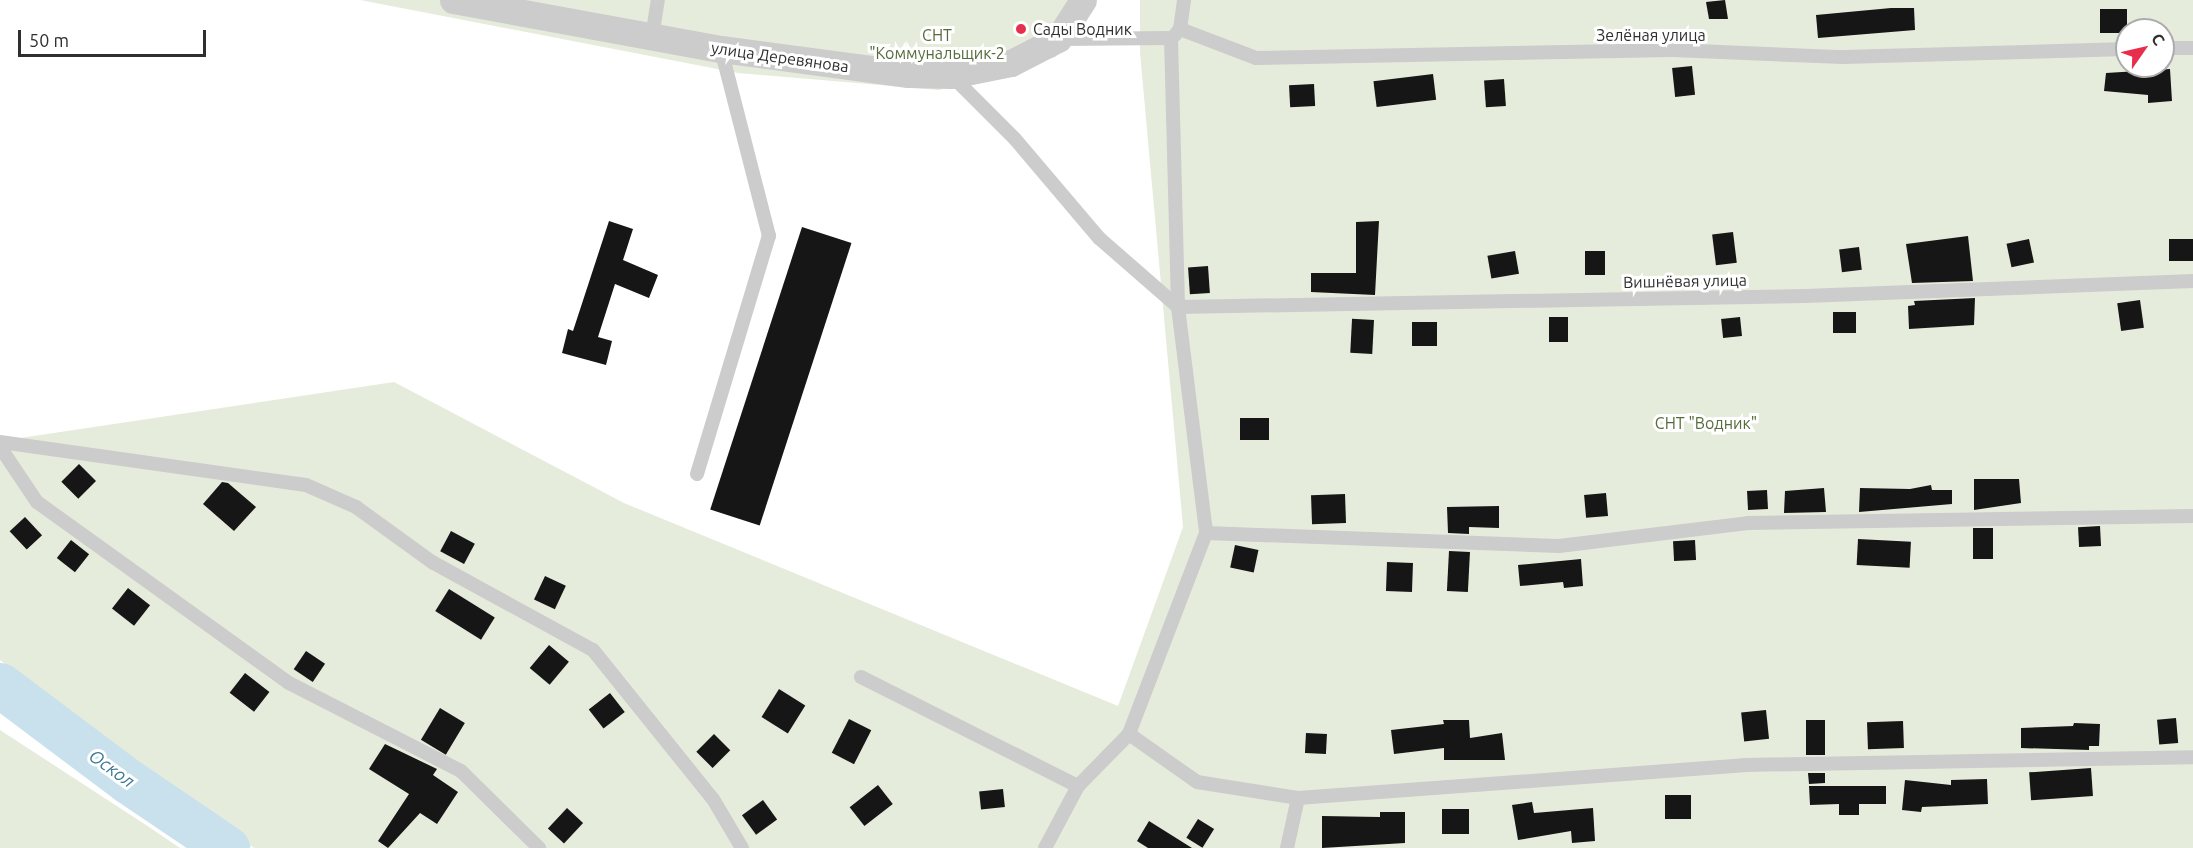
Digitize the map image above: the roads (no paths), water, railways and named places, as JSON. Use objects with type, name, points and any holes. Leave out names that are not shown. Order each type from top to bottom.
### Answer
[{"type":"street","name":"улица Деревянова","points":[[453,0],[720,50],[908,74],[951,75],[1011,63],[1058,39]]},
{"type":"street","points":[[1058,39],[1083,0]]},
{"type":"lane","points":[[652,37],[658,0]]},
{"type":"lane","points":[[1045,848],[1078,786],[1129,734],[1206,533],[1178,307],[1176,33],[1184,0]]},
{"type":"lane","points":[[1058,39],[1176,33]]},
{"type":"lane","name":"Зелёная улица","points":[[1176,33],[1256,58],[1672,50],[1843,57],[2115,49]]},
{"type":"lane","points":[[2175,48],[2193,48]]},
{"type":"lane","points":[[697,474],[769,236],[720,50]]},
{"type":"lane","points":[[951,75],[1015,139],[1099,238],[1178,307]]},
{"type":"lane","name":"Вишнёвая улица","points":[[1178,307],[1805,296],[2193,281]]},
{"type":"lane","points":[[0,442],[306,485],[356,507],[432,562],[593,650],[714,799],[742,848]]},
{"type":"lane","points":[[0,447],[38,502],[289,683],[461,771],[539,848]]},
{"type":"lane","points":[[1206,533],[1559,546],[1748,523],[2193,516]]},
{"type":"lane","points":[[861,677],[1078,786]]},
{"type":"lane","points":[[1129,734],[1197,782],[1298,798],[1744,765],[2193,757]]},
{"type":"lane","points":[[1287,848],[1298,798]]},
{"type":"waterway","name":"Оскол","points":[[0,685],[128,781],[227,848]]},
{"type":"place","name":"Сады Водник","points":[[1021,29]]},
{"type":"park label","name":"СНТ \"Коммунальщик-2","points":[[937,44]]},
{"type":"park label","name":"СНТ \"Водник\"","points":[[1706,423]]}]
